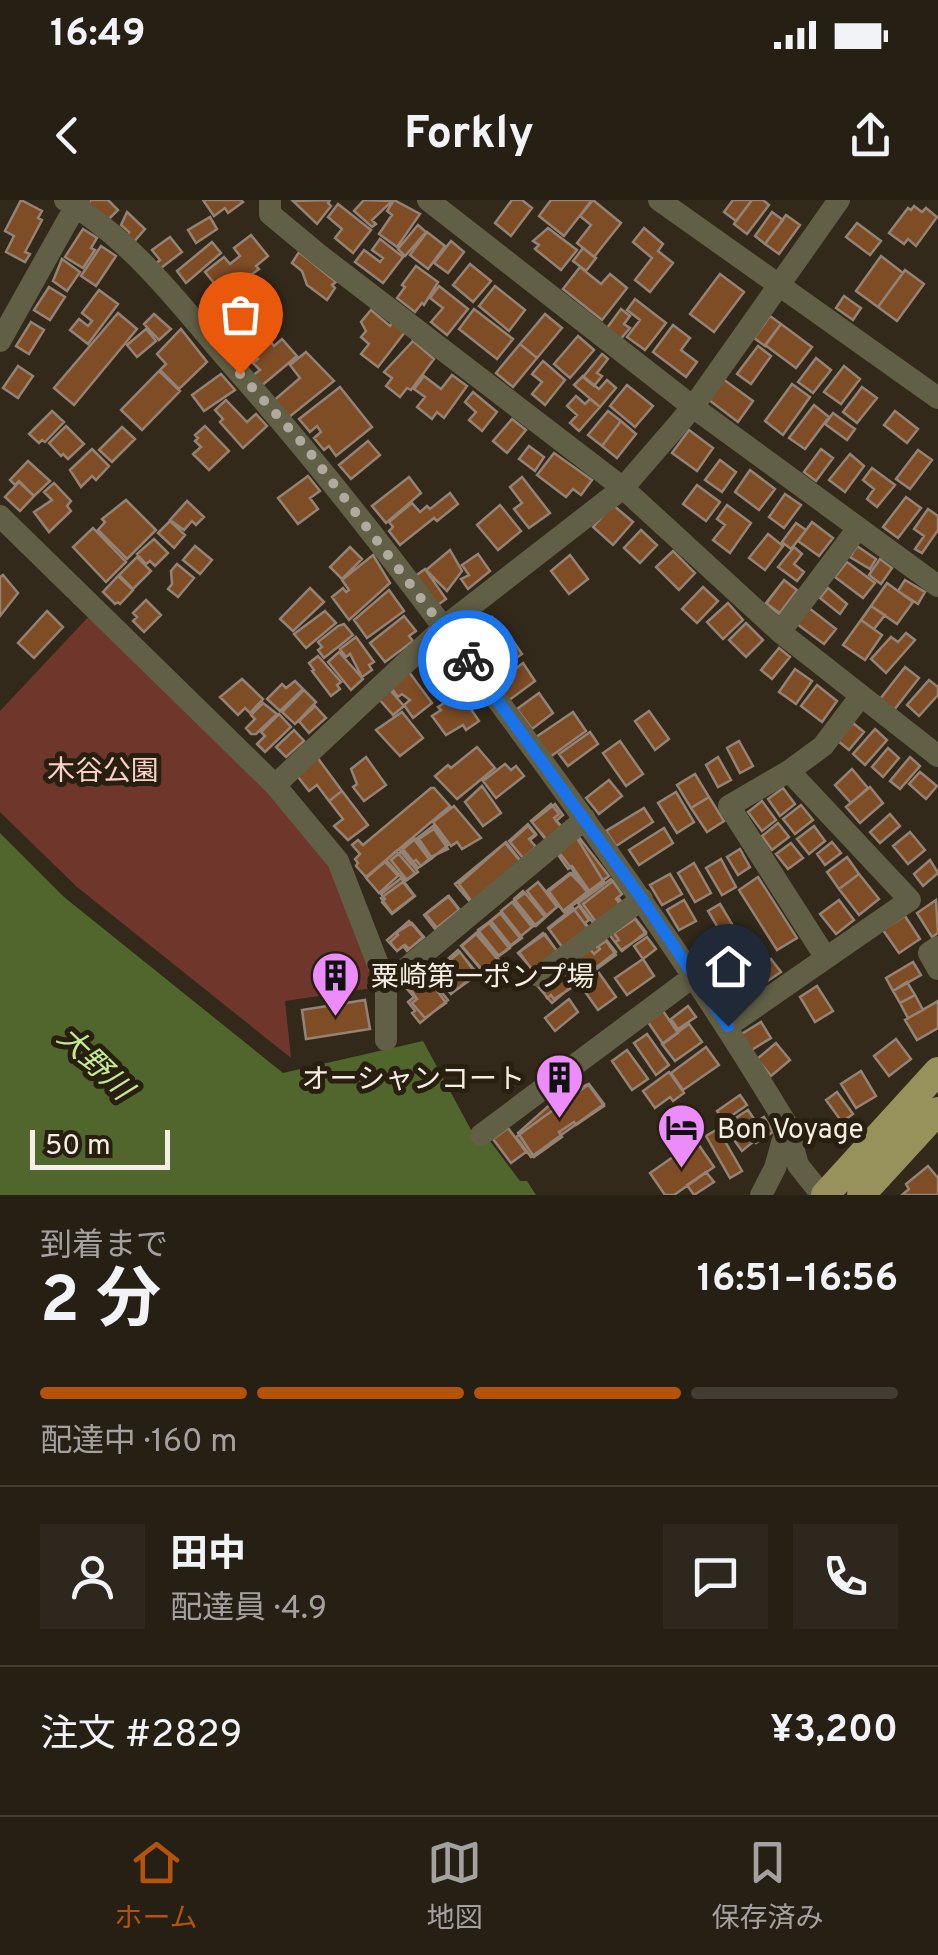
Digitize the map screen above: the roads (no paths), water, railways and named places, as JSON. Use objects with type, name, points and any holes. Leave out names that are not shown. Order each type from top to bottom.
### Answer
[{"type":"main road","points":[[823,1195],[938,1071]]},
{"type":"main road","points":[[861,1195],[938,1112]]},
{"type":"street","points":[[270,200],[270,214],[318,254],[623,488],[780,632],[938,756]]},
{"type":"street","points":[[428,200],[693,406],[938,586]]},
{"type":"street","points":[[659,200],[938,398]]},
{"type":"street","points":[[275,785],[444,628],[623,488],[693,406],[839,200]]},
{"type":"street","points":[[0,341],[74,202],[154,273],[304,445],[444,628],[585,819],[728,1026],[787,1125],[786,1167],[762,1195]]},
{"type":"street","points":[[0,516],[275,785],[338,861],[386,985],[386,1040]]},
{"type":"street","points":[[780,632],[858,528]]},
{"type":"street","points":[[826,958],[730,806],[823,746],[860,697]]},
{"type":"street","points":[[728,1026],[910,900],[789,770]]},
{"type":"street","points":[[386,985],[585,819]]},
{"type":"street","points":[[538,976],[642,899]]},
{"type":"street","points":[[938,947],[929,954],[938,970]]},
{"type":"street","points":[[481,1136],[694,976]]},
{"type":"street","points":[[786,1167],[823,1195]]},
{"type":"water","name":"大野川","points":[[0,833],[64,897],[283,1073],[423,1041],[477,1141],[487,1137],[520,1181],[527,1181],[536,1195],[0,1195]]},
{"type":"place","name":"粟崎第一ポンプ場","points":[[336,1018]]},
{"type":"place","name":"オーシャンコート","points":[[560,1120]]},
{"type":"place","name":"Bon Voyage","points":[[682,1170]]},
{"type":"park label","name":"木谷公園","points":[[103,770]]}]
